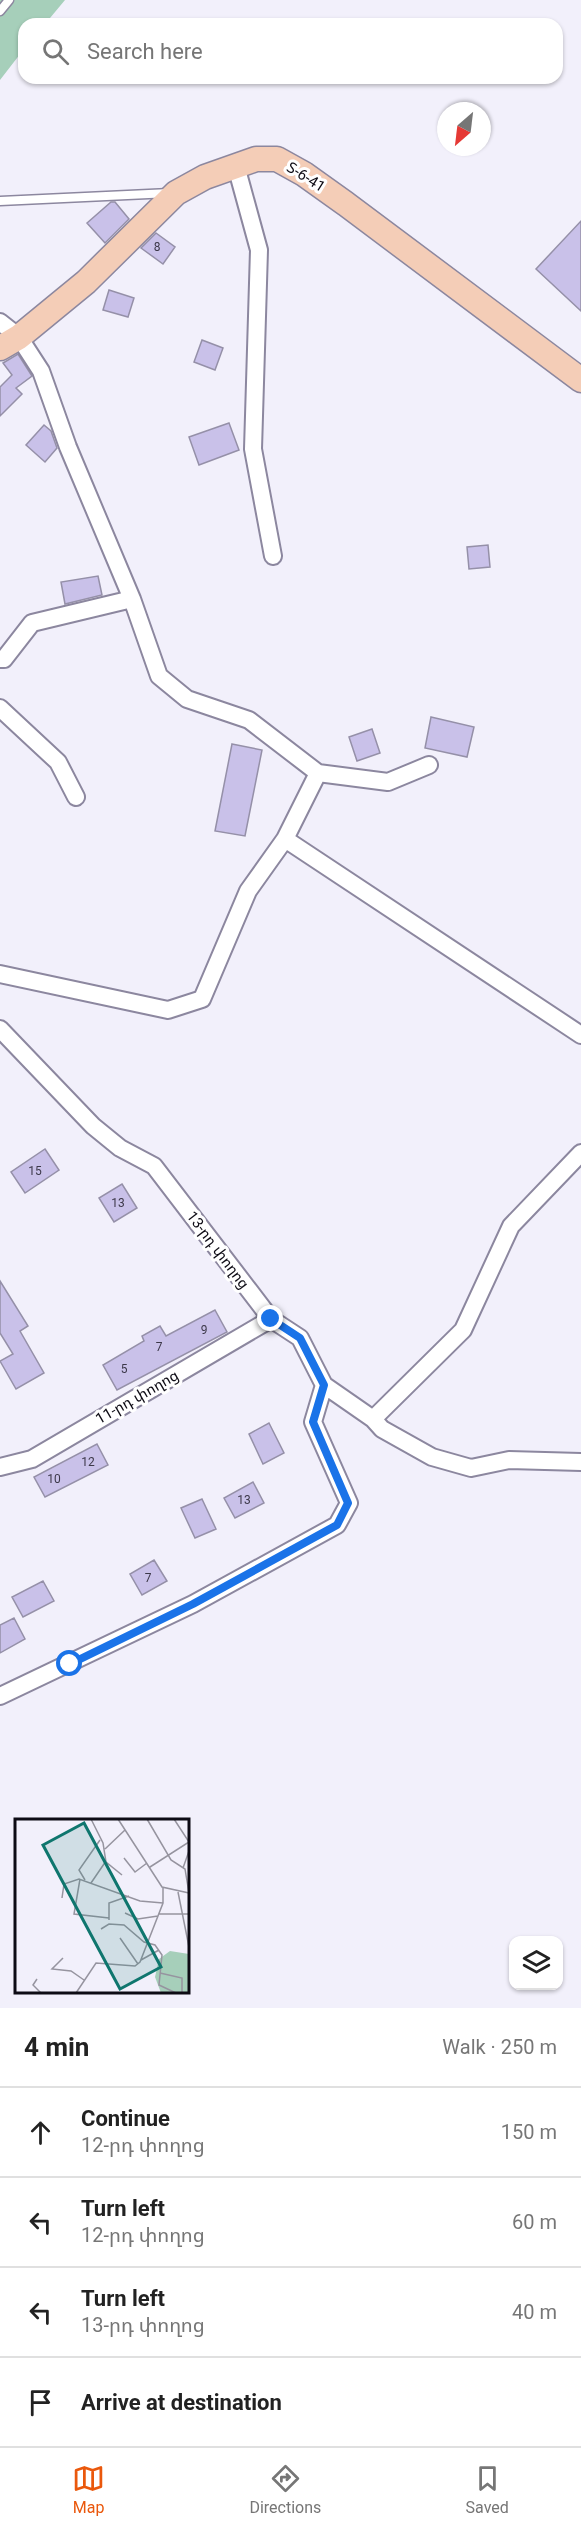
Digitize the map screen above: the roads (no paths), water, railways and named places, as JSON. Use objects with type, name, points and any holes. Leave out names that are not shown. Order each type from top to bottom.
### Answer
[{"type":"main road","name":"Տ-6-41","points":[[10,343],[86,282],[176,193],[205,177],[256,159],[277,159],[304,174],[581,380]]},
{"type":"street","points":[[236,166],[259,250],[253,449],[273,556]]},
{"type":"street","points":[[0,322],[10,343],[41,371],[68,447],[132,599],[159,676],[187,699],[249,720],[318,773],[388,782],[429,765]]},
{"type":"street","points":[[0,659],[4,659],[32,623],[132,599]]},
{"type":"street","points":[[0,708],[58,762],[76,797]]},
{"type":"street","points":[[0,974],[168,1010],[202,999],[248,891],[285,839],[318,773]]},
{"type":"street","points":[[285,839],[581,1035]]},
{"type":"street","name":"13-րդ փողոց","points":[[0,1029],[93,1126],[120,1148],[154,1166],[271,1319],[300,1338],[324,1385],[373,1419],[382,1429],[432,1457],[471,1468],[509,1460],[581,1462]]},
{"type":"street","points":[[373,1419],[463,1330],[511,1226],[581,1154]]},
{"type":"street","name":"11-րդ փողոց","points":[[0,1467],[32,1459],[271,1319]]},
{"type":"street","points":[[0,1696],[193,1604],[337,1525],[348,1503],[313,1422],[324,1385]]},
{"type":"lane","points":[[0,11],[9,0]]},
{"type":"lane","points":[[0,201],[176,193]]}]
